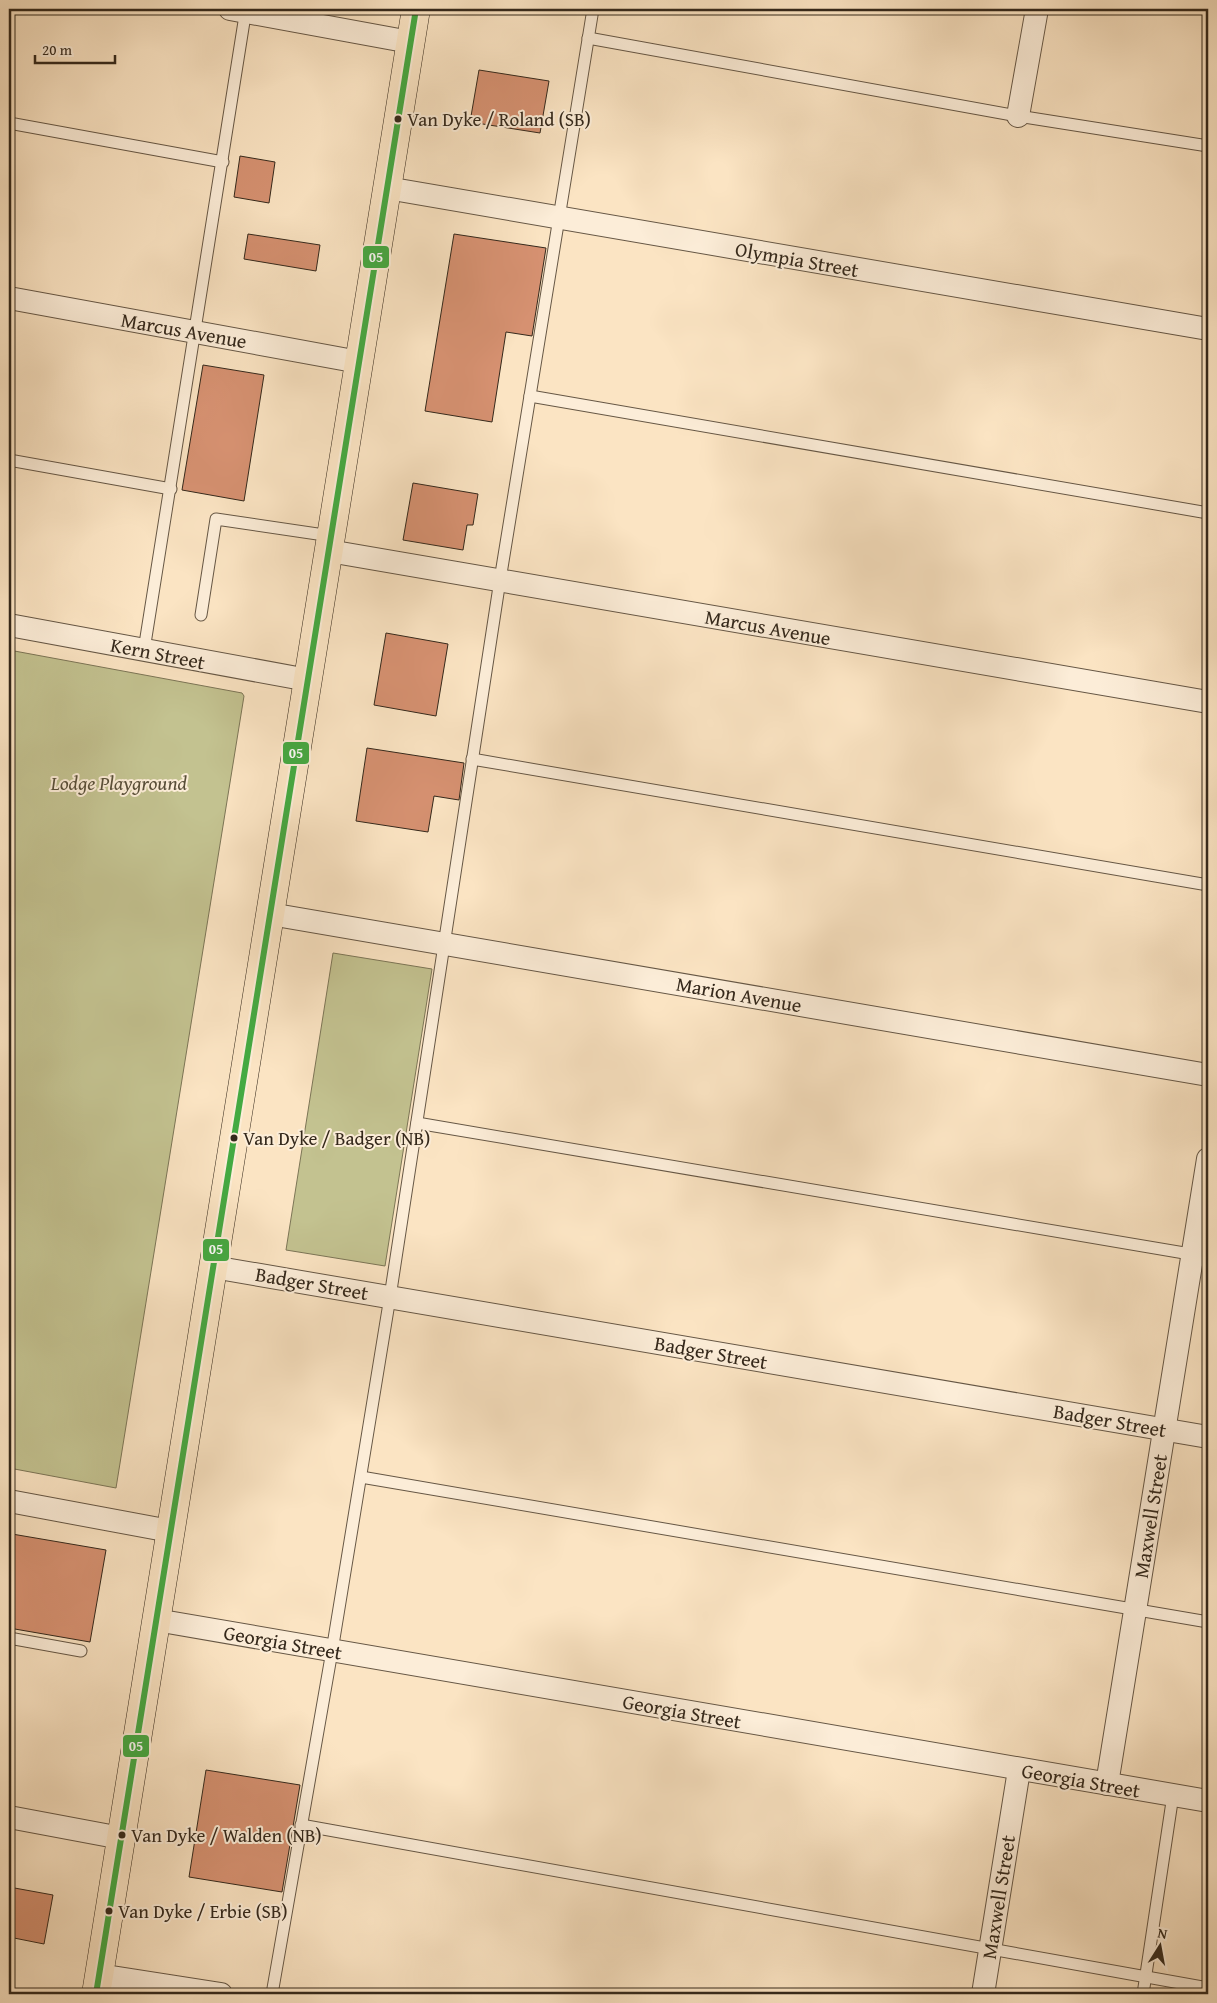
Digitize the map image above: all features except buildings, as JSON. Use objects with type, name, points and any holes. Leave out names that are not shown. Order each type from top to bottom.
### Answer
[{"type":"main road","points":[[97,1985],[416,9]]},
{"type":"street","points":[[1018,116],[1037,9]]},
{"type":"street","points":[[241,10],[410,42]]},
{"type":"street","name":"Olympia Street","points":[[387,188],[1208,329]]},
{"type":"street","name":"Marcus Avenue","points":[[9,298],[359,362]]},
{"type":"street","name":"Marcus Avenue","points":[[330,543],[500,580],[1208,702]]},
{"type":"street","name":"Kern Street","points":[[9,625],[308,680]]},
{"type":"street","name":"Marion Avenue","points":[[270,914],[1208,1076]]},
{"type":"street","name":"Maxwell Street","points":[[1107,1784],[1164,1430],[1200,1256],[1208,1159]]},
{"type":"street","name":"Badger Street","points":[[213,1266],[1208,1437]]},
{"type":"street","points":[[9,1500],[170,1531]]},
{"type":"street","name":"Georgia Street","points":[[156,1620],[1208,1801]]},
{"type":"street","name":"Maxwell Street","points":[[983,1994],[1019,1770]]},
{"type":"street","points":[[9,1817],[121,1838]]},
{"type":"street","points":[[97,1985],[221,1994]]},
{"type":"lane","points":[[272,1994],[361,1477],[500,580],[593,9]]},
{"type":"lane","points":[[144,650],[223,162],[241,10]]},
{"type":"lane","points":[[588,38],[1018,116],[1208,146]]},
{"type":"lane","points":[[9,123],[223,162]]},
{"type":"lane","points":[[530,396],[1208,513]]},
{"type":"lane","points":[[9,460],[171,489]]},
{"type":"lane","points":[[201,615],[216,519],[330,543]]},
{"type":"lane","points":[[472,759],[1208,885]]},
{"type":"lane","points":[[417,1123],[1200,1256]]},
{"type":"lane","points":[[361,1477],[1208,1622]]},
{"type":"lane","points":[[9,1638],[81,1651]]},
{"type":"lane","points":[[1143,1994],[1173,1796]]},
{"type":"lane","points":[[302,1825],[1208,1988]]},
{"type":"green space","name":"Lodge Playground","points":[[9,650],[242,693],[244,696],[116,1488],[9,1468]]},
{"type":"green space","points":[[333,953],[432,969],[385,1266],[286,1250]]},
{"type":"transit line","name":"05","points":[[96,1994],[416,9]]},
{"type":"place","name":"Van Dyke / Roland (SB)","points":[[398,119]]},
{"type":"place","name":"Van Dyke / Badger (NB)","points":[[234,1138]]},
{"type":"place","name":"Van Dyke / Walden (NB)","points":[[122,1835]]},
{"type":"place","name":"Van Dyke / Erbie (SB)","points":[[109,1911]]}]
